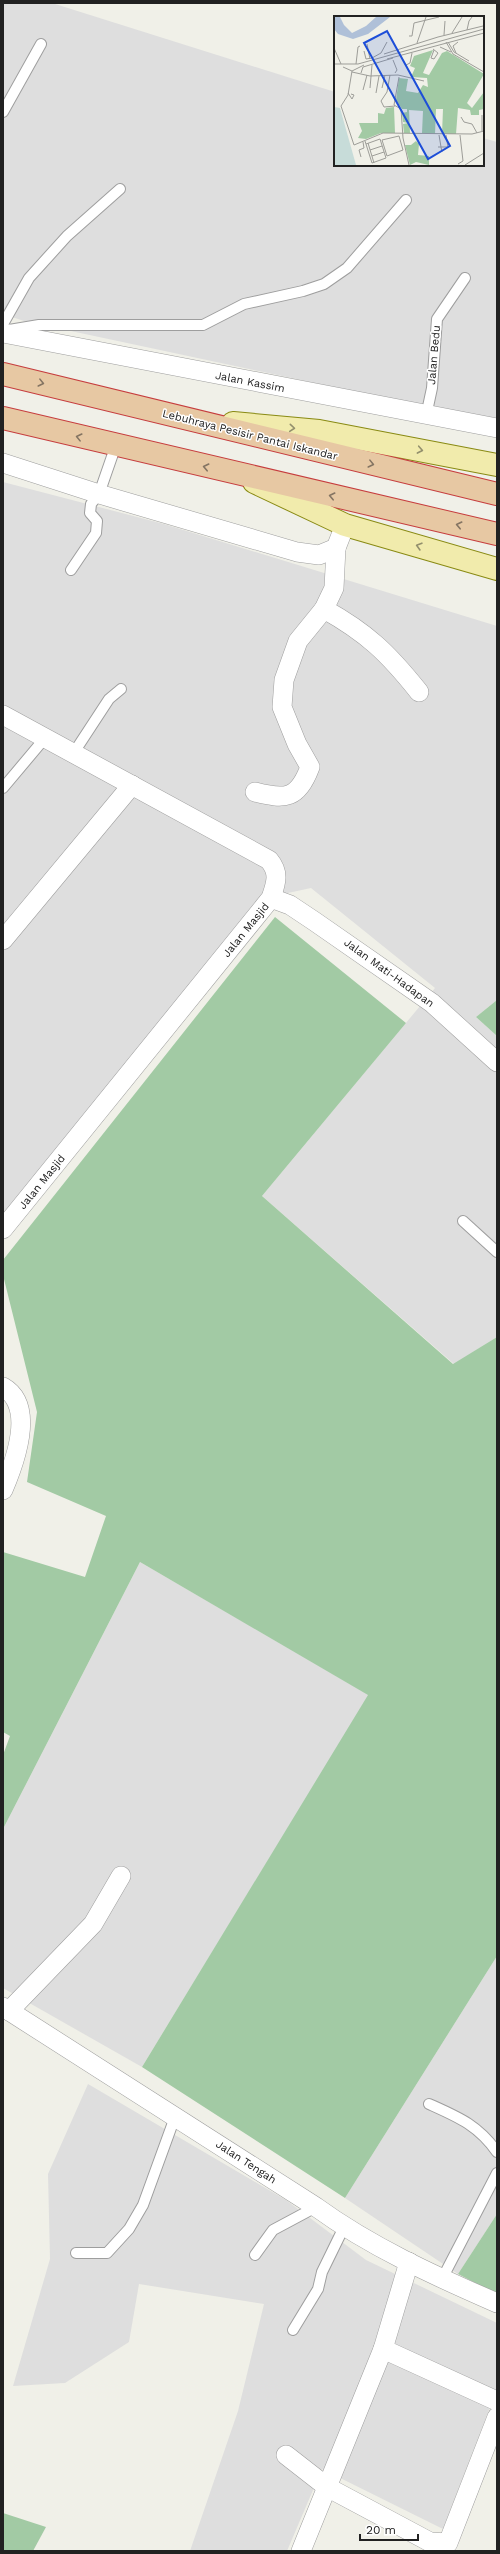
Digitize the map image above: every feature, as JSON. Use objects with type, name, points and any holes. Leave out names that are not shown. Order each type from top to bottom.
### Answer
[{"type":"highway","name":"Lebuhraya Pesisir Pantai Iskandar","points":[[3,374],[497,494]]},
{"type":"highway","points":[[3,418],[497,534]]},
{"type":"main road","points":[[184,419],[319,431],[497,465]]},
{"type":"main road","points":[[241,475],[345,525],[497,569]]},
{"type":"street","name":"Jalan Kassim","points":[[3,332],[426,416],[497,428]]},
{"type":"street","points":[[3,463],[99,494],[297,552],[319,555],[336,548]]},
{"type":"street","points":[[255,792],[276,798],[294,795],[304,783],[310,767],[297,744],[282,707],[284,680],[298,641],[324,609],[334,588],[336,548],[345,525]]},
{"type":"street","points":[[324,609],[347,622],[378,644],[418,692]]},
{"type":"street","name":"Jalan Masjid","points":[[3,715],[269,860],[276,868],[277,877],[271,898],[3,1229]]},
{"type":"street","points":[[3,940],[132,785]]},
{"type":"street","name":"Jalan Mati-Hadapan","points":[[271,898],[290,906],[314,921],[432,1003],[497,1062]]},
{"type":"street","points":[[3,1387],[18,1401],[22,1427],[3,1490]]},
{"type":"street","points":[[6,2009],[92,1924],[121,1876]]},
{"type":"street","name":"Jalan Tengah","points":[[6,2009],[316,2207],[344,2227],[442,2279],[497,2304]]},
{"type":"street","points":[[300,2551],[383,2349],[409,2262]]},
{"type":"street","points":[[383,2349],[497,2401]]},
{"type":"street","points":[[286,2455],[327,2487],[430,2542],[448,2543],[497,2417]]},
{"type":"lane","points":[[3,112],[41,44]]},
{"type":"lane","points":[[3,324],[28,278],[66,236],[120,189]]},
{"type":"lane","points":[[3,332],[39,325],[203,325],[244,304],[303,292],[324,284],[346,268],[406,200]]},
{"type":"lane","name":"Jalan Bedu","points":[[426,416],[432,388],[437,319],[465,278]]},
{"type":"lane","points":[[71,570],[96,533],[97,521],[90,513],[90,509],[99,494],[116,445]]},
{"type":"lane","points":[[74,754],[109,699],[121,689]]},
{"type":"lane","points":[[3,788],[45,738]]},
{"type":"lane","points":[[463,1221],[497,1252]]},
{"type":"lane","points":[[429,2104],[464,2120],[486,2136],[497,2152]]},
{"type":"lane","points":[[76,2253],[107,2253],[129,2229],[143,2205],[175,2117]]},
{"type":"lane","points":[[442,2279],[497,2173]]},
{"type":"lane","points":[[255,2255],[273,2230],[316,2207]]},
{"type":"lane","points":[[293,2330],[318,2289],[322,2272],[344,2227]]},
{"type":"shaded area","points":[[3,3],[52,3],[334,92],[334,166],[484,166],[484,138],[497,142],[497,422],[24,321],[3,314]]},
{"type":"shaded area","points":[[3,482],[164,524],[497,626],[497,1000],[476,1017],[497,1036],[497,1337],[454,1364],[262,1196],[435,988],[311,888],[260,899],[3,1220]]},
{"type":"shaded area","points":[[140,1562],[369,1695],[142,2067],[3,1988],[3,1829]]},
{"type":"shaded area","points":[[497,1956],[497,2214],[458,2274],[345,2198]]},
{"type":"shaded area","points":[[88,2084],[286,2200],[366,2260],[497,2323],[497,2389],[443,2529],[322,2469],[287,2551],[190,2551],[238,2411],[264,2304],[139,2284],[129,2342],[65,2383],[13,2386],[50,2259],[48,2174]]},
{"type":"green space","points":[[275,917],[406,1023],[262,1196],[453,1364],[497,1337],[497,1956],[345,2198],[142,2067],[368,1695],[140,1562],[3,1829],[3,1755],[10,1736],[3,1732],[3,1552],[85,1577],[106,1516],[27,1482],[37,1412],[3,1275],[3,1260]]},
{"type":"green space","points":[[497,1000],[497,1036],[476,1017]]},
{"type":"green space","points":[[497,2214],[497,2294],[458,2274]]},
{"type":"green space","points":[[3,2513],[46,2527],[33,2551],[3,2551]]}]
